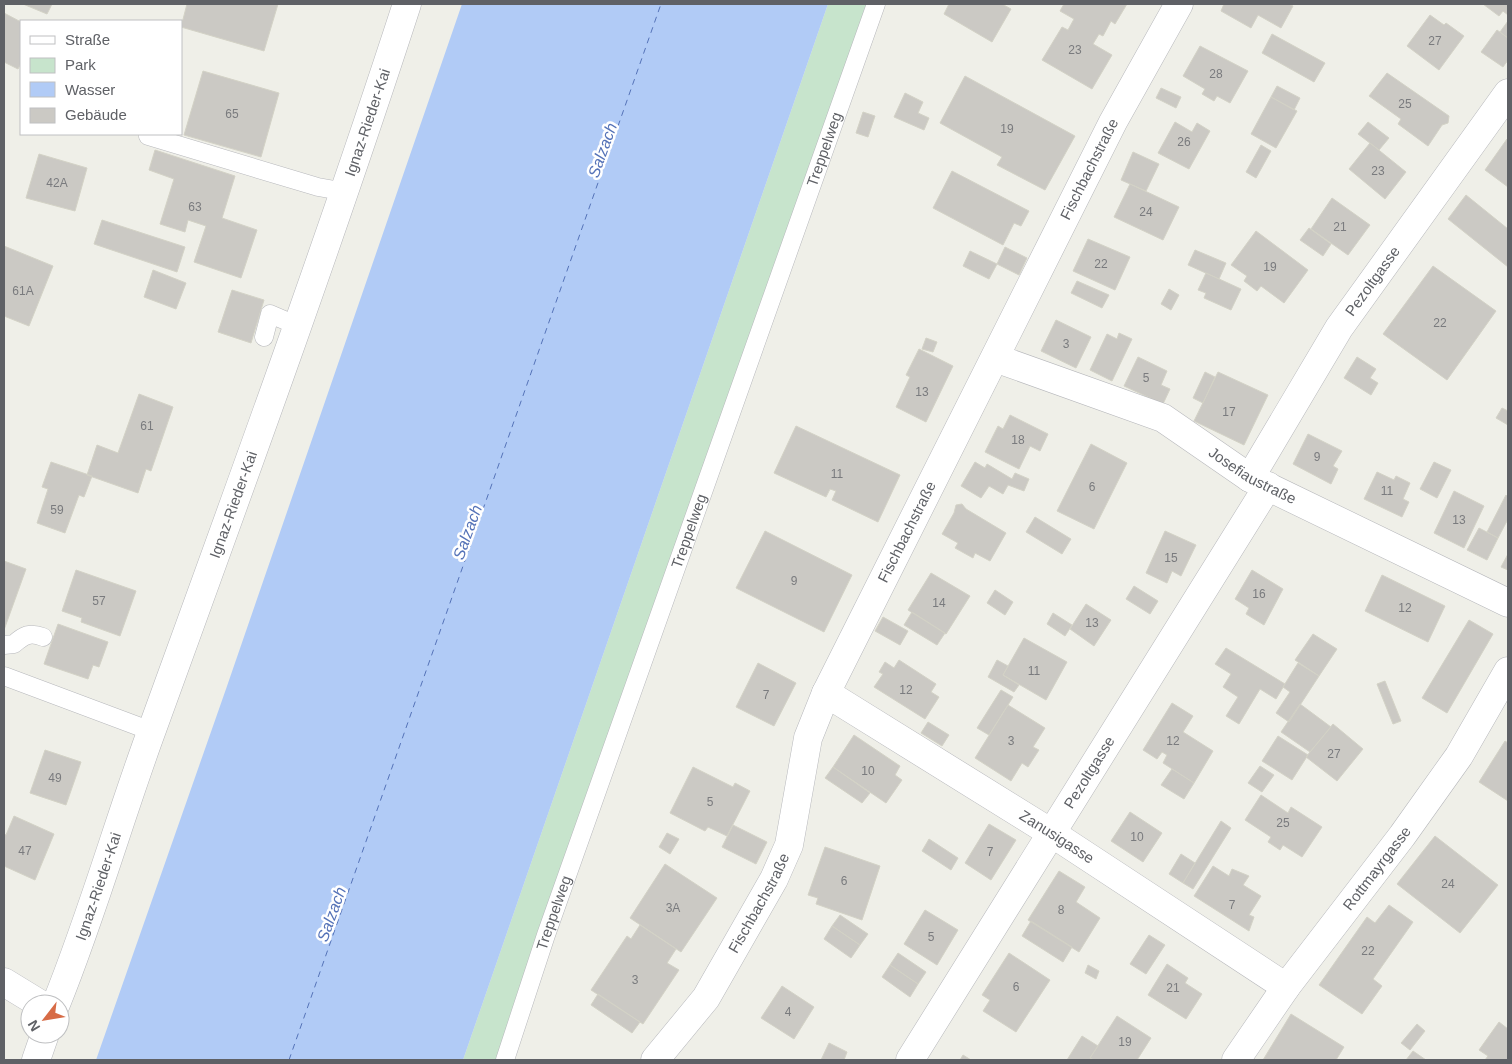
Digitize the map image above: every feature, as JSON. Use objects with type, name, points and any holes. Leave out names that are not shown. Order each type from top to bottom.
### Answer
[{"type":"street","name":"Ignaz-Rieder-Kai","points":[[60,994],[75,957],[152,731],[346,192],[407,4]]},
{"type":"street","name":"Fischbachstraße","points":[[655,1060],[706,998],[774,879],[790,845],[808,738],[826,693],[1113,122],[1180,4]]},
{"type":"street","name":"Pezoltgasse","points":[[910,1060],[1053,834],[1259,482],[1339,328],[1508,93]]},
{"type":"street","name":"Josefiaustraße","points":[[995,358],[1163,418],[1259,482],[1508,603]]},
{"type":"street","name":"Rottmayrgasse","points":[[1236,1060],[1286,987],[1402,836],[1460,756],[1508,671]]},
{"type":"street","name":"Zanusigasse","points":[[826,693],[1053,834],[1286,987]]},
{"type":"street","points":[[4,982],[24,994]]},
{"type":"street","points":[[36,1060],[42,1044]]},
{"type":"lane","name":"Treppelweg","points":[[505,1060],[546,935],[876,4]]},
{"type":"lane","points":[[148,135],[309,184],[346,192]]},
{"type":"lane","points":[[264,337],[270,314],[298,326]]},
{"type":"lane","points":[[4,645],[14,644],[21,638],[33,633],[43,636]]},
{"type":"lane","points":[[4,676],[152,731]]},
{"type":"green space","points":[[828,4],[867,4],[497,1060],[463,1060]]},
{"type":"water","name":"Salzach","points":[[462,4],[828,4],[463,1060],[96,1060],[226,689]]},
{"type":"building","points":[[23,4],[52,4],[47,14]]},
{"type":"building","points":[[187,4],[278,4],[264,51],[182,27]]},
{"type":"building","points":[[949,4],[1002,4],[1011,9],[992,42],[944,14]]},
{"type":"building","points":[[1064,4],[1127,4],[1115,24],[1111,21],[1103,36],[1099,34],[1093,44],[1112,55],[1092,89],[1042,60],[1062,27],[1068,30],[1074,19],[1060,11]]},
{"type":"building","points":[[1224,4],[1288,4],[1293,6],[1281,28],[1258,15],[1251,28],[1221,11]]},
{"type":"building","points":[[1483,4],[1508,4],[1508,15],[1503,11],[1499,16]]},
{"type":"building","points":[[4,13],[20,21],[20,65],[18,69],[4,62]]},
{"type":"building","points":[[1430,15],[1444,25],[1446,23],[1464,36],[1439,70],[1407,46]]},
{"type":"building","points":[[1508,21],[1508,38],[1500,32]]},
{"type":"building","points":[[1497,30],[1508,38],[1508,60],[1503,67],[1481,52]]},
{"type":"building","points":[[1272,34],[1325,63],[1314,82],[1262,53]]},
{"type":"building","points":[[1200,46],[1248,71],[1230,103],[1217,96],[1214,101],[1202,94],[1205,89],[1183,76]]},
{"type":"building","points":[[203,71],[279,93],[261,157],[184,135]]},
{"type":"building","points":[[1387,73],[1449,116],[1448,123],[1442,125],[1428,146],[1398,124],[1401,119],[1369,96]]},
{"type":"building","points":[[965,76],[1075,136],[1045,190],[997,165],[1002,157],[940,123]]},
{"type":"building","points":[[1277,86],[1300,98],[1294,110],[1271,97]]},
{"type":"building","points":[[1161,88],[1181,97],[1176,108],[1156,98]]},
{"type":"building","points":[[905,93],[923,102],[918,113],[929,118],[924,130],[894,117]]},
{"type":"building","points":[[1271,97],[1297,111],[1276,148],[1251,134]]},
{"type":"building","points":[[863,112],[875,116],[868,137],[856,133]]},
{"type":"building","points":[[1175,122],[1192,132],[1197,123],[1210,131],[1189,169],[1158,153]]},
{"type":"building","points":[[1368,122],[1389,138],[1379,150],[1358,134]]},
{"type":"building","points":[[1508,140],[1508,187],[1485,170]]},
{"type":"building","points":[[1370,143],[1406,172],[1385,199],[1349,169]]},
{"type":"building","points":[[1261,145],[1271,151],[1256,178],[1246,172]]},
{"type":"building","points":[[155,150],[235,176],[222,218],[257,230],[241,278],[194,262],[206,226],[188,220],[185,232],[160,224],[174,179],[149,170]]},
{"type":"building","points":[[1133,152],[1159,164],[1146,191],[1121,180]]},
{"type":"building","points":[[39,154],[87,168],[75,211],[26,198]]},
{"type":"building","points":[[952,171],[1029,211],[1021,226],[1014,223],[1003,245],[933,208]]},
{"type":"building","points":[[1130,184],[1179,207],[1163,240],[1114,217]]},
{"type":"building","points":[[1466,195],[1508,229],[1508,267],[1448,219]]},
{"type":"building","points":[[1332,198],[1370,225],[1348,255],[1311,229]]},
{"type":"building","points":[[102,220],[185,247],[177,272],[94,244]]},
{"type":"building","points":[[1309,228],[1331,244],[1323,256],[1300,240]]},
{"type":"building","points":[[1256,231],[1308,270],[1284,303],[1261,286],[1257,291],[1244,281],[1247,276],[1231,265]]},
{"type":"building","points":[[1088,239],[1130,257],[1115,290],[1073,271]]},
{"type":"building","points":[[4,246],[53,266],[29,326],[4,316]]},
{"type":"building","points":[[1005,247],[1027,258],[1019,275],[997,264]]},
{"type":"building","points":[[1195,250],[1226,263],[1219,279],[1188,265]]},
{"type":"building","points":[[970,251],[997,264],[989,279],[963,266]]},
{"type":"building","points":[[1433,266],[1496,311],[1447,380],[1383,334]]},
{"type":"building","points":[[153,270],[186,283],[176,309],[144,297]]},
{"type":"building","points":[[1206,273],[1241,289],[1231,310],[1204,298],[1206,293],[1198,290]]},
{"type":"building","points":[[1077,281],[1109,295],[1102,308],[1071,293]]},
{"type":"building","points":[[1169,289],[1179,295],[1171,310],[1161,304]]},
{"type":"building","points":[[232,290],[264,300],[251,343],[218,332]]},
{"type":"building","points":[[1056,320],[1091,337],[1076,368],[1041,351]]},
{"type":"building","points":[[1119,333],[1132,339],[1112,381],[1090,370],[1107,334],[1117,339]]},
{"type":"building","points":[[926,338],[937,342],[933,352],[922,349]]},
{"type":"building","points":[[919,349],[953,366],[926,422],[896,407],[910,377],[906,375]]},
{"type":"building","points":[[1138,357],[1167,371],[1161,385],[1170,389],[1163,404],[1124,386]]},
{"type":"building","points":[[1357,357],[1376,369],[1370,378],[1378,383],[1371,395],[1344,378]]},
{"type":"building","points":[[1205,372],[1215,377],[1203,403],[1193,398]]},
{"type":"building","points":[[1218,372],[1268,395],[1244,445],[1194,421]]},
{"type":"building","points":[[139,394],[173,407],[151,471],[146,469],[138,493],[87,475],[97,445],[118,453]]},
{"type":"building","points":[[1502,408],[1508,411],[1508,425],[1496,418]]},
{"type":"building","points":[[1010,415],[1048,434],[1040,451],[1030,446],[1019,469],[985,452],[998,426],[1003,429]]},
{"type":"building","points":[[796,426],[900,475],[878,522],[832,500],[836,491],[830,489],[826,497],[774,473]]},
{"type":"building","points":[[1308,434],[1342,451],[1333,466],[1338,469],[1331,484],[1293,464]]},
{"type":"building","points":[[1091,444],[1127,463],[1094,529],[1057,511]]},
{"type":"building","points":[[51,462],[92,476],[84,497],[79,495],[65,533],[37,523],[48,489],[42,487]]},
{"type":"building","points":[[975,462],[985,468],[987,464],[1012,479],[1015,473],[1029,479],[1024,491],[1008,485],[1003,494],[989,486],[981,498],[961,486]]},
{"type":"building","points":[[1434,462],[1451,470],[1437,498],[1420,489]]},
{"type":"building","points":[[1377,472],[1394,480],[1396,476],[1410,483],[1403,499],[1409,502],[1402,517],[1364,499]]},
{"type":"building","points":[[1454,491],[1484,506],[1464,548],[1434,533]]},
{"type":"building","points":[[1506,495],[1508,497],[1508,519],[1498,538],[1487,532]]},
{"type":"building","points":[[962,504],[966,509],[1006,533],[990,561],[975,553],[973,558],[955,548],[958,543],[942,534],[954,513],[956,505]]},
{"type":"building","points":[[1035,517],[1071,539],[1062,554],[1026,532]]},
{"type":"building","points":[[1479,528],[1498,538],[1487,560],[1467,550]]},
{"type":"building","points":[[765,531],[852,575],[824,632],[736,588]]},
{"type":"building","points":[[1165,531],[1196,545],[1181,576],[1172,571],[1167,583],[1146,573]]},
{"type":"building","points":[[1508,554],[1508,570],[1501,567]]},
{"type":"building","points":[[4,561],[26,569],[4,630]]},
{"type":"building","points":[[76,570],[136,591],[120,636],[81,622],[82,618],[62,611]]},
{"type":"building","points":[[1252,570],[1283,589],[1264,625],[1246,614],[1249,608],[1235,599]]},
{"type":"building","points":[[931,573],[970,596],[946,634],[908,610]]},
{"type":"building","points":[[1382,575],[1445,606],[1428,642],[1365,611]]},
{"type":"building","points":[[1134,586],[1158,601],[1150,614],[1126,599]]},
{"type":"building","points":[[995,590],[1013,602],[1005,615],[987,603]]},
{"type":"building","points":[[1086,604],[1111,620],[1094,646],[1070,629]]},
{"type":"building","points":[[912,612],[945,633],[937,645],[904,625]]},
{"type":"building","points":[[1053,613],[1072,625],[1065,636],[1047,624]]},
{"type":"building","points":[[883,617],[908,631],[900,645],[875,631]]},
{"type":"building","points":[[1469,620],[1493,634],[1447,713],[1422,698]]},
{"type":"building","points":[[58,624],[108,642],[99,667],[93,665],[88,679],[44,664]]},
{"type":"building","points":[[1313,634],[1337,649],[1319,676],[1295,660]]},
{"type":"building","points":[[1024,638],[1067,662],[1046,700],[1003,675]]},
{"type":"building","points":[[1226,648],[1285,684],[1276,699],[1260,689],[1239,724],[1226,716],[1238,697],[1223,687],[1231,674],[1215,664]]},
{"type":"building","points":[[899,660],[936,684],[931,692],[939,697],[925,719],[874,687],[883,674],[879,672],[885,662],[894,668]]},
{"type":"building","points":[[997,660],[1008,666],[1003,675],[1019,685],[1014,692],[988,677]]},
{"type":"building","points":[[758,663],[796,683],[774,726],[736,707]]},
{"type":"building","points":[[1298,663],[1319,676],[1289,722],[1276,713],[1290,692],[1283,687]]},
{"type":"building","points":[[1385,681],[1401,721],[1393,724],[1377,684]]},
{"type":"building","points":[[1001,690],[1013,697],[989,735],[977,728]]},
{"type":"building","points":[[1172,703],[1193,716],[1183,732],[1213,751],[1194,783],[1163,763],[1167,755],[1162,752],[1157,759],[1143,750]]},
{"type":"building","points":[[1300,704],[1331,727],[1310,752],[1281,732]]},
{"type":"building","points":[[1008,705],[1045,728],[1033,747],[1039,750],[1028,767],[1022,763],[1011,781],[975,758]]},
{"type":"building","points":[[928,722],[949,735],[942,746],[921,733]]},
{"type":"building","points":[[1333,724],[1363,749],[1337,781],[1306,757]]},
{"type":"building","points":[[854,735],[900,766],[895,775],[902,780],[886,803],[833,767]]},
{"type":"building","points":[[1278,736],[1308,755],[1292,780],[1262,761]]},
{"type":"building","points":[[1505,741],[1508,743],[1508,801],[1479,782]]},
{"type":"building","points":[[45,750],[81,762],[66,805],[30,793]]},
{"type":"building","points":[[1260,766],[1274,775],[1262,792],[1248,783]]},
{"type":"building","points":[[693,767],[733,787],[735,783],[750,791],[727,836],[708,827],[705,831],[670,813]]},
{"type":"building","points":[[833,767],[870,793],[862,803],[825,778]]},
{"type":"building","points":[[1172,769],[1194,783],[1184,799],[1161,785]]},
{"type":"building","points":[[1261,795],[1288,813],[1291,807],[1322,827],[1302,857],[1283,845],[1280,850],[1268,842],[1271,837],[1245,820]]},
{"type":"building","points":[[1130,812],[1162,833],[1143,862],[1111,841]]},
{"type":"building","points":[[14,816],[54,834],[35,880],[4,866],[4,834],[6,835]]},
{"type":"building","points":[[1221,821],[1231,828],[1193,889],[1183,883]]},
{"type":"building","points":[[989,824],[1016,840],[991,880],[965,863]]},
{"type":"building","points":[[733,825],[767,842],[756,864],[722,847]]},
{"type":"building","points":[[667,833],[679,839],[670,854],[659,847]]},
{"type":"building","points":[[1435,836],[1498,885],[1460,933],[1397,884]]},
{"type":"building","points":[[929,839],[958,858],[951,870],[922,851]]},
{"type":"building","points":[[825,847],[880,866],[862,920],[816,904],[818,898],[808,895]]},
{"type":"building","points":[[1181,854],[1195,863],[1183,883],[1169,874]]},
{"type":"building","points":[[665,864],[717,898],[681,952],[630,918]]},
{"type":"building","points":[[1213,866],[1229,876],[1232,869],[1249,876],[1243,885],[1261,896],[1249,915],[1254,917],[1249,931],[1194,896]]},
{"type":"building","points":[[1059,871],[1085,887],[1076,902],[1100,918],[1079,952],[1028,920]]},
{"type":"building","points":[[1389,905],[1413,922],[1373,979],[1382,986],[1362,1014],[1319,985],[1367,917],[1375,923]]},
{"type":"building","points":[[925,910],[958,930],[937,965],[904,944]]},
{"type":"building","points":[[840,915],[868,934],[860,945],[832,926]]},
{"type":"building","points":[[1031,921],[1072,947],[1063,962],[1022,936]]},
{"type":"building","points":[[640,925],[676,949],[667,963],[679,970],[643,1024],[591,990],[627,936],[631,939]]},
{"type":"building","points":[[832,926],[860,945],[851,958],[824,939]]},
{"type":"building","points":[[1149,935],[1165,945],[1146,974],[1130,964]]},
{"type":"building","points":[[898,953],[926,972],[918,984],[890,965]]},
{"type":"building","points":[[1009,953],[1050,980],[1016,1032],[983,1011],[990,1000],[982,995]]},
{"type":"building","points":[[1167,964],[1188,978],[1185,983],[1202,994],[1186,1019],[1148,995]]},
{"type":"building","points":[[890,965],[918,984],[910,997],[882,977]]},
{"type":"building","points":[[1088,965],[1099,971],[1096,979],[1085,973]]},
{"type":"building","points":[[782,986],[814,1007],[794,1039],[761,1018]]},
{"type":"building","points":[[598,994],[640,1022],[632,1033],[591,1005]]},
{"type":"building","points":[[1291,1014],[1344,1047],[1336,1060],[1263,1060]]},
{"type":"building","points":[[1117,1016],[1151,1038],[1137,1060],[1094,1060],[1090,1058]]},
{"type":"building","points":[[1499,1022],[1508,1029],[1508,1060],[1485,1060],[1488,1056],[1479,1050]]},
{"type":"building","points":[[1417,1024],[1425,1031],[1410,1050],[1401,1043]]},
{"type":"building","points":[[1082,1036],[1098,1046],[1090,1058],[1094,1060],[1067,1060]]},
{"type":"building","points":[[829,1043],[847,1052],[844,1060],[821,1060]]},
{"type":"building","points":[[1413,1051],[1426,1060],[1406,1060]]},
{"type":"building","points":[[963,1055],[971,1060],[960,1060]]},
{"type":"ferry route","points":[[289,1060],[661,4]]}]
